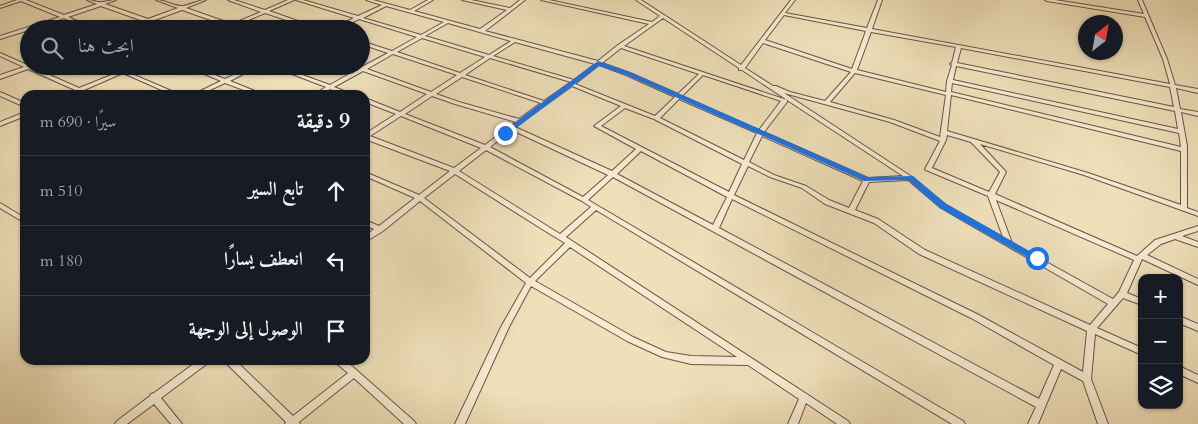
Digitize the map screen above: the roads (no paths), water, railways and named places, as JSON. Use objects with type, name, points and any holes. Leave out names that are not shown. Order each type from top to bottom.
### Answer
[{"type":"street","points":[[0,7],[22,0],[72,20]]},
{"type":"street","points":[[89,0],[145,20]]},
{"type":"street","points":[[56,20],[114,0]]},
{"type":"street","points":[[158,0],[217,20]]},
{"type":"street","points":[[151,20],[204,0]]},
{"type":"street","points":[[230,0],[292,20]]},
{"type":"street","points":[[244,20],[292,0]]},
{"type":"street","points":[[298,0],[364,20]]},
{"type":"street","points":[[368,0],[598,63],[678,96],[867,180],[910,178]]},
{"type":"street","points":[[410,12],[431,0]]},
{"type":"street","points":[[464,0],[511,9]]},
{"type":"street","points":[[481,31],[523,0]]},
{"type":"street","points":[[543,0],[652,23]]},
{"type":"street","points":[[638,0],[910,178],[943,206],[1114,304]]},
{"type":"street","points":[[741,69],[794,0]]},
{"type":"street","points":[[827,102],[854,71],[880,0]]},
{"type":"street","points":[[1046,0],[1147,16]]},
{"type":"street","points":[[1140,0],[1166,59],[1173,86],[1184,150],[1184,209]]},
{"type":"street","points":[[353,20],[386,5]]},
{"type":"street","points":[[784,14],[869,28],[1198,91]]},
{"type":"street","points":[[370,236],[520,120],[546,103],[620,46],[662,17]]},
{"type":"street","points":[[370,22],[573,83],[656,118],[772,176],[804,187],[827,202],[876,221],[922,252],[942,262],[1138,350]]},
{"type":"street","points":[[370,65],[447,22]]},
{"type":"street","points":[[0,38],[20,33]]},
{"type":"street","points":[[370,133],[403,114],[514,40]]},
{"type":"street","points":[[762,40],[854,71],[1184,150]]},
{"type":"street","points":[[370,45],[546,103]]},
{"type":"street","points":[[620,46],[793,103]]},
{"type":"street","points":[[959,46],[953,64],[948,93],[943,140],[928,169],[1198,282]]},
{"type":"street","points":[[0,54],[20,63]]},
{"type":"street","points":[[953,64],[1198,114]]},
{"type":"street","points":[[0,77],[20,70]]},
{"type":"street","points":[[370,72],[432,94],[520,120]]},
{"type":"street","points":[[656,118],[703,73]]},
{"type":"street","points":[[46,75],[80,90],[117,75]]},
{"type":"street","points":[[131,75],[166,90]]},
{"type":"street","points":[[210,75],[249,90]]},
{"type":"street","points":[[205,90],[238,75]]},
{"type":"street","points":[[297,75],[338,90]]},
{"type":"street","points":[[325,90],[352,75]]},
{"type":"street","points":[[751,75],[788,93],[827,102],[943,140]]},
{"type":"street","points":[[950,82],[1182,132]]},
{"type":"street","points":[[0,94],[20,104]]},
{"type":"street","points":[[715,229],[760,133],[784,101]]},
{"type":"street","points":[[370,102],[485,147],[595,206],[960,424]]},
{"type":"street","points":[[624,106],[597,126],[731,196],[974,316],[1087,379]]},
{"type":"street","points":[[0,124],[20,116]]},
{"type":"street","points":[[512,128],[612,174],[1041,405]]},
{"type":"street","points":[[944,132],[1086,174],[1198,214]]},
{"type":"street","points":[[370,138],[455,171],[561,237],[845,424]]},
{"type":"street","points":[[973,141],[1003,172],[991,195],[1009,243]]},
{"type":"street","points":[[584,200],[640,149]]},
{"type":"street","points":[[370,176],[420,198],[530,282],[622,335],[665,355],[691,360],[749,361]]},
{"type":"street","points":[[850,212],[867,180]]},
{"type":"street","points":[[0,205],[20,219]]},
{"type":"street","points":[[561,237],[595,206]]},
{"type":"street","points":[[370,224],[380,229]]},
{"type":"street","points":[[1103,424],[1087,379],[1091,329],[1122,294],[1140,257],[1158,242],[1177,237],[1198,228]]},
{"type":"street","points":[[1177,237],[1198,245]]},
{"type":"street","points":[[460,424],[506,327],[530,282],[569,243]]},
{"type":"street","points":[[1122,294],[1138,300]]},
{"type":"street","points":[[1183,321],[1198,328]]},
{"type":"street","points":[[1033,424],[1059,364]]},
{"type":"street","points":[[120,424],[198,365]]},
{"type":"street","points":[[234,365],[293,423],[354,373]]},
{"type":"street","points":[[345,365],[411,424]]},
{"type":"street","points":[[1183,372],[1198,379]]},
{"type":"street","points":[[154,397],[177,424]]},
{"type":"street","points":[[792,424],[804,397]]}]
